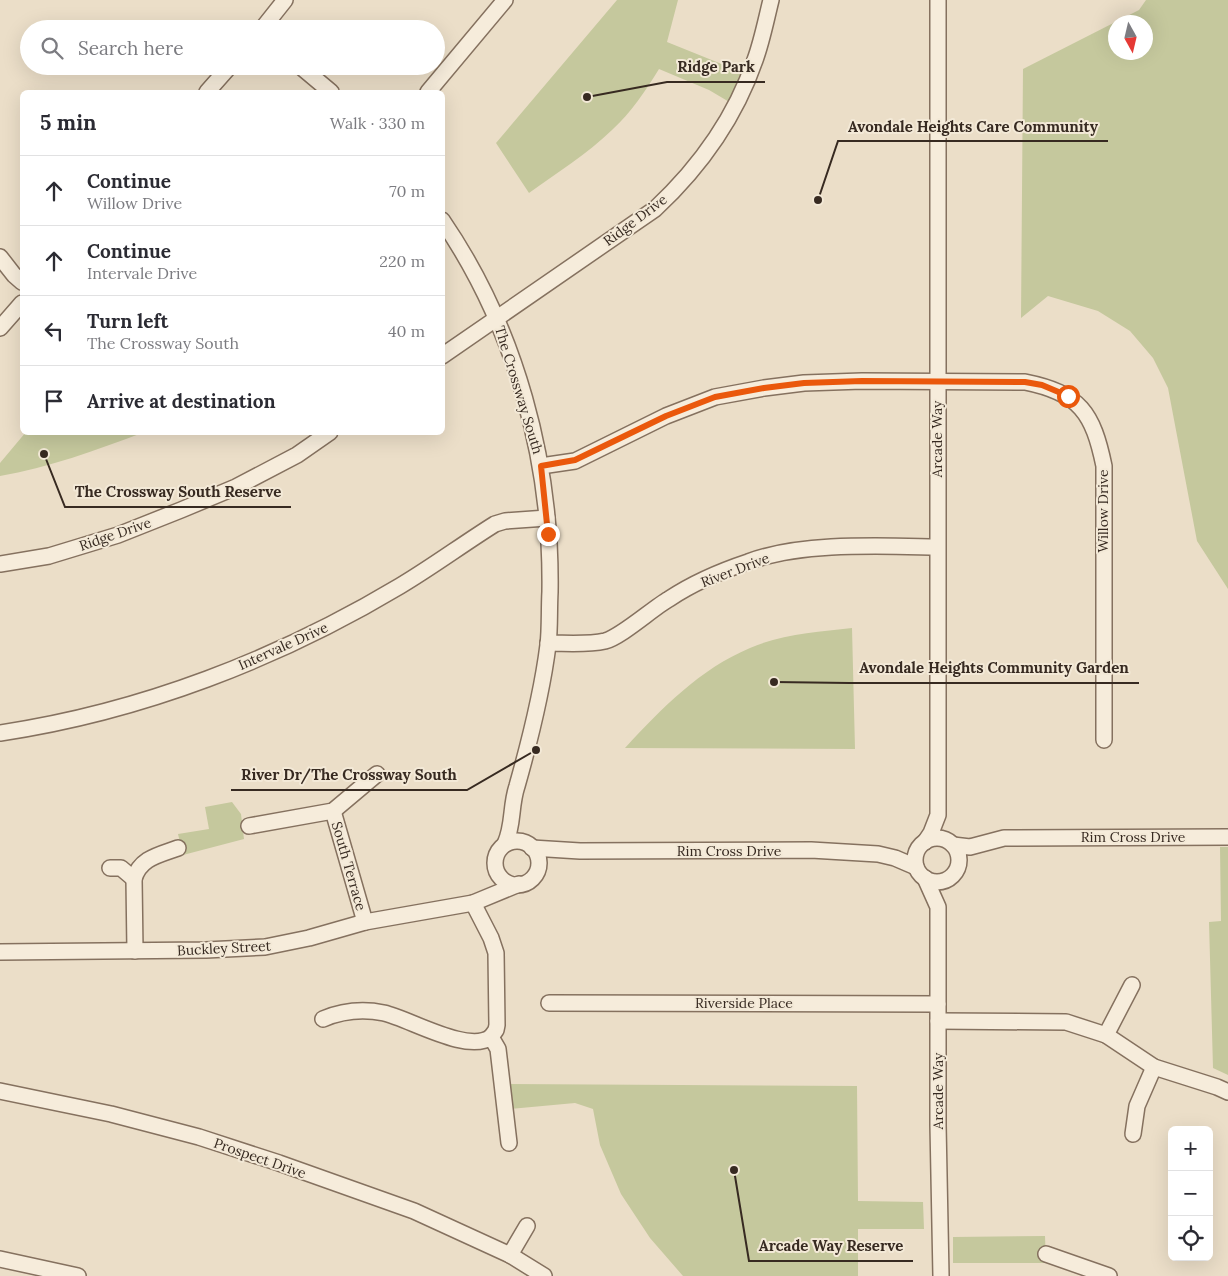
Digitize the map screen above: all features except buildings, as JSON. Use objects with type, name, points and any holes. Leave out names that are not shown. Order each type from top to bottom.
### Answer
[{"type":"street","points":[[269,20],[285,0]]},
{"type":"street","points":[[445,72],[505,0]]},
{"type":"street","name":"Ridge Drive","points":[[445,354],[655,209],[683,180],[712,145],[746,84],[756,58],[771,0]]},
{"type":"street","name":"Arcade Way","points":[[922,844],[931,833],[938,815],[937,1]]},
{"type":"street","points":[[209,90],[222,75]]},
{"type":"street","points":[[311,75],[329,90]]},
{"type":"street","points":[[430,90],[442,75]]},
{"type":"street","name":"The Crossway South","points":[[445,225],[479,281],[497,319],[524,399],[541,466],[547,518],[550,576],[548,643],[538,706],[513,798],[512,826],[505,844]]},
{"type":"street","points":[[0,257],[20,280]]},
{"type":"street","points":[[0,328],[20,305]]},
{"type":"street","points":[[541,466],[575,460],[666,416],[715,397],[804,383],[937,381]]},
{"type":"street","name":"Willow Drive","points":[[937,381],[1025,382],[1042,385],[1068,396],[1083,411],[1093,426],[1099,442],[1104,466],[1104,740]]},
{"type":"street","name":"Ridge Drive","points":[[0,564],[50,556],[118,535],[172,514],[236,487],[297,455],[326,435]]},
{"type":"street","name":"Intervale Drive","points":[[0,733],[29,729],[166,694],[233,668],[295,642],[347,616],[416,576],[495,524],[505,520],[547,518]]},
{"type":"street","name":"River Drive","points":[[548,643],[595,642],[611,639],[669,598],[712,576],[750,561],[780,553],[837,548],[937,547]]},
{"type":"street","name":"South Terrace","points":[[249,826],[333,811],[377,774]]},
{"type":"street","points":[[512,810],[538,859],[536,872],[526,882],[519,884],[499,876],[496,869],[496,855],[505,844],[515,841],[529,845]]},
{"type":"street","name":"South Terrace","points":[[333,811],[365,922]]},
{"type":"street","name":"Arcade Way","points":[[938,815],[951,843]]},
{"type":"street","name":"Rim Cross Drive","points":[[951,843],[966,847],[1004,838],[1228,837]]},
{"type":"street","points":[[936,838],[951,843],[959,855],[954,872],[938,882],[921,872],[916,853],[922,844],[936,838]]},
{"type":"street","name":"Rim Cross Drive","points":[[878,854],[902,851],[922,844]]},
{"type":"street","name":"Rim Cross Drive","points":[[529,845],[580,851],[811,850],[878,854],[895,858],[921,872]]},
{"type":"street","name":"Rim Cross Drive","points":[[954,872],[980,845]]},
{"type":"street","points":[[135,951],[134,879],[136,869],[152,857],[178,848]]},
{"type":"street","name":"Rim Cross Drive","points":[[536,872],[548,861],[580,851]]},
{"type":"street","points":[[110,868],[121,868],[134,879]]},
{"type":"street","points":[[323,1019],[351,1012],[384,1013],[449,1038],[474,1041],[491,1037],[497,1025],[496,953],[491,938],[473,903],[488,887],[496,869]]},
{"type":"street","name":"Arcade Way","points":[[921,872],[938,907]]},
{"type":"street","name":"Arcade Way","points":[[941,1276],[938,907],[954,872]]},
{"type":"street","name":"Buckley Street","points":[[0,952],[216,950],[265,947],[309,938],[365,922],[473,903],[519,884]]},
{"type":"street","points":[[1106,1035],[1132,985]]},
{"type":"street","name":"Riverside Place","points":[[549,1003],[938,1004]]},
{"type":"street","points":[[938,1021],[1066,1022],[1106,1035],[1154,1067],[1218,1087],[1228,1092]]},
{"type":"street","points":[[491,1037],[498,1049],[510,1143]]},
{"type":"street","points":[[1133,1134],[1137,1106],[1154,1067]]},
{"type":"street","name":"Prospect Drive","points":[[0,1092],[111,1114],[199,1137],[279,1163],[414,1211],[510,1255],[544,1276]]},
{"type":"street","points":[[510,1255],[527,1226]]},
{"type":"street","points":[[1046,1254],[1109,1276]]},
{"type":"street","points":[[0,1259],[78,1276]]},
{"type":"green space","points":[[617,0],[678,0],[667,42],[744,73],[731,103],[709,90],[659,69],[632,109],[612,130],[582,155],[529,193],[496,143]]},
{"type":"green space","points":[[1146,0],[1228,0],[1228,589],[1197,541],[1168,388],[1153,358],[1130,331],[1098,311],[1048,296],[1021,318],[1023,69],[1108,26],[1108,60],[1153,60],[1153,15],[1129,15],[1139,10]]},
{"type":"green space","points":[[23,435],[137,435],[90,452],[18,473],[0,476],[0,463]]},
{"type":"green space","points":[[852,628],[855,749],[625,748],[653,718],[698,678],[732,657],[762,643],[800,634]]},
{"type":"green space","points":[[232,802],[241,814],[244,839],[183,855],[178,834],[209,829],[205,807]]},
{"type":"green space","points":[[1220,847],[1228,847],[1228,1075],[1213,1068],[1209,922],[1221,921]]},
{"type":"green space","points":[[507,1084],[857,1086],[858,1201],[923,1202],[924,1229],[858,1229],[858,1276],[683,1276],[650,1238],[621,1194],[600,1145],[593,1109],[575,1103],[510,1109]]},
{"type":"green space","points":[[1045,1236],[1046,1263],[953,1263],[953,1237]]},
{"type":"place","name":"Ridge Park","points":[[587,97]]},
{"type":"place","name":"Avondale Heights Care Community","points":[[818,200]]},
{"type":"place","name":"The Crossway South Reserve","points":[[44,454]]},
{"type":"place","name":"Avondale Heights Community Garden","points":[[774,682]]},
{"type":"place","name":"River Dr/The Crossway South","points":[[536,750]]},
{"type":"place","name":"Arcade Way Reserve","points":[[734,1170]]},
{"type":"route","points":[[548,534],[541,466],[575,460],[666,416],[715,397],[804,383],[862,381],[1025,382],[1042,385],[1068,396]]}]
